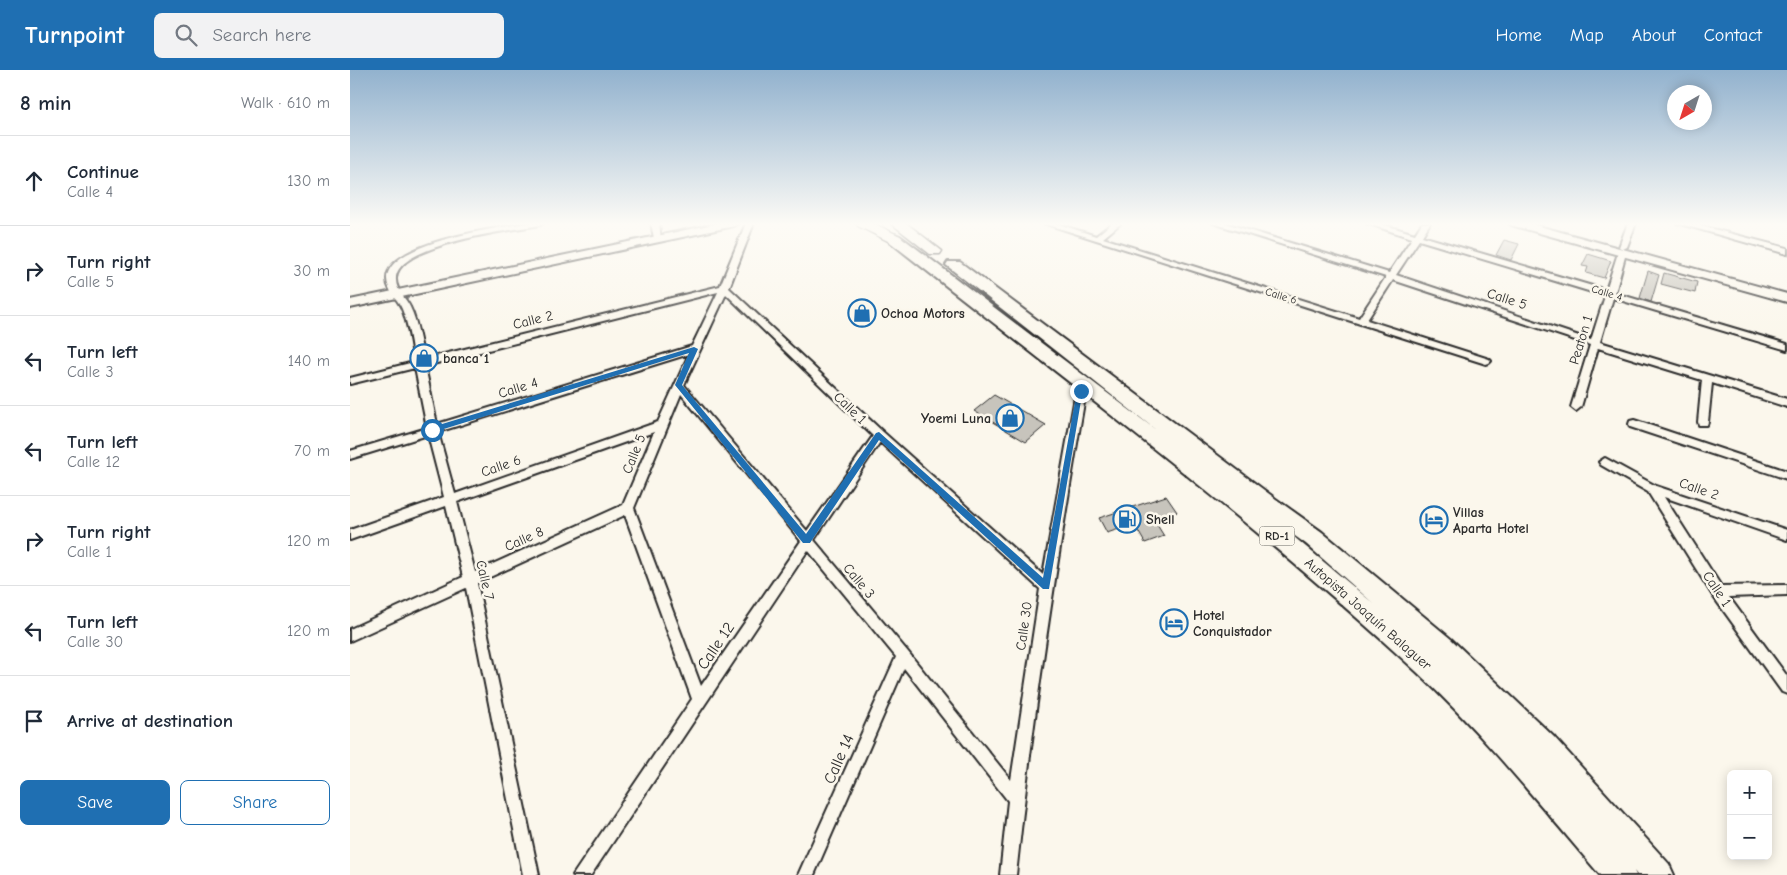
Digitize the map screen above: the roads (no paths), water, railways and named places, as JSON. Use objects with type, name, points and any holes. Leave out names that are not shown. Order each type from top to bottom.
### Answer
[{"type":"highway","name":"Autopista Joaquín Balaguer","points":[[938,261],[1084,384],[1311,564],[1427,665],[1525,765],[1620,875]]},
{"type":"highway","name":"Autopista Joaquín Balaguer","points":[[948,261],[1314,538],[1442,647],[1544,747],[1658,875]]},
{"type":"main road","points":[[1659,261],[1787,298]]},
{"type":"main road","points":[[1664,261],[1787,292]]},
{"type":"street","points":[[395,292],[393,271],[403,261]]},
{"type":"street","points":[[350,304],[530,261]]},
{"type":"street","name":"Calle 5","points":[[628,508],[694,349],[724,288],[735,261]]},
{"type":"street","name":"Calle 6","points":[[1165,261],[1486,361]]},
{"type":"street","name":"Calle 5","points":[[1342,261],[1595,344],[1787,403]]},
{"type":"street","points":[[1360,322],[1401,261]]},
{"type":"street","name":"Calle 4","points":[[1499,261],[1787,347]]},
{"type":"street","name":"Peaton 1","points":[[1576,407],[1620,261]]},
{"type":"street","name":"Calle 2","points":[[350,381],[724,288]]},
{"type":"street","name":"Calle 1","points":[[724,288],[879,435],[1046,586]]},
{"type":"street","points":[[350,297],[395,292]]},
{"type":"street","name":"Calle 7","points":[[395,292],[406,309],[432,430],[470,579],[531,875]]},
{"type":"street","name":"Calle 4","points":[[350,455],[694,349]]},
{"type":"street","points":[[1703,422],[1707,378]]},
{"type":"street","name":"Calle 30","points":[[1008,875],[1015,797],[1046,586],[1081,391],[1084,384]]},
{"type":"street","name":"Calle 3","points":[[679,385],[903,656],[1015,797]]},
{"type":"street","points":[[1634,424],[1787,475]]},
{"type":"street","name":"Calle 6","points":[[350,535],[662,425]]},
{"type":"street","name":"Calle 12","points":[[581,875],[879,435]]},
{"type":"street","name":"Calle 2","points":[[1605,462],[1652,488],[1787,535]]},
{"type":"street","name":"Calle 1","points":[[1652,488],[1718,592],[1787,687]]},
{"type":"street","points":[[628,508],[700,701]]},
{"type":"street","name":"Calle 8","points":[[350,634],[628,508]]},
{"type":"street","points":[[1718,592],[1787,590]]},
{"type":"street","name":"Calle 14","points":[[806,875],[903,656]]},
{"type":"place","name":"Ochoa Motors","points":[[862,313]]},
{"type":"place","name":"banca 1","points":[[424,358]]},
{"type":"place","name":"Yoemi Luna","points":[[1010,418]]},
{"type":"place","name":"Shell","points":[[1127,519]]},
{"type":"place","name":"Villas Aparta Hotel","points":[[1434,520]]},
{"type":"place","name":"Hotel Conquistador","points":[[1174,623]]}]
